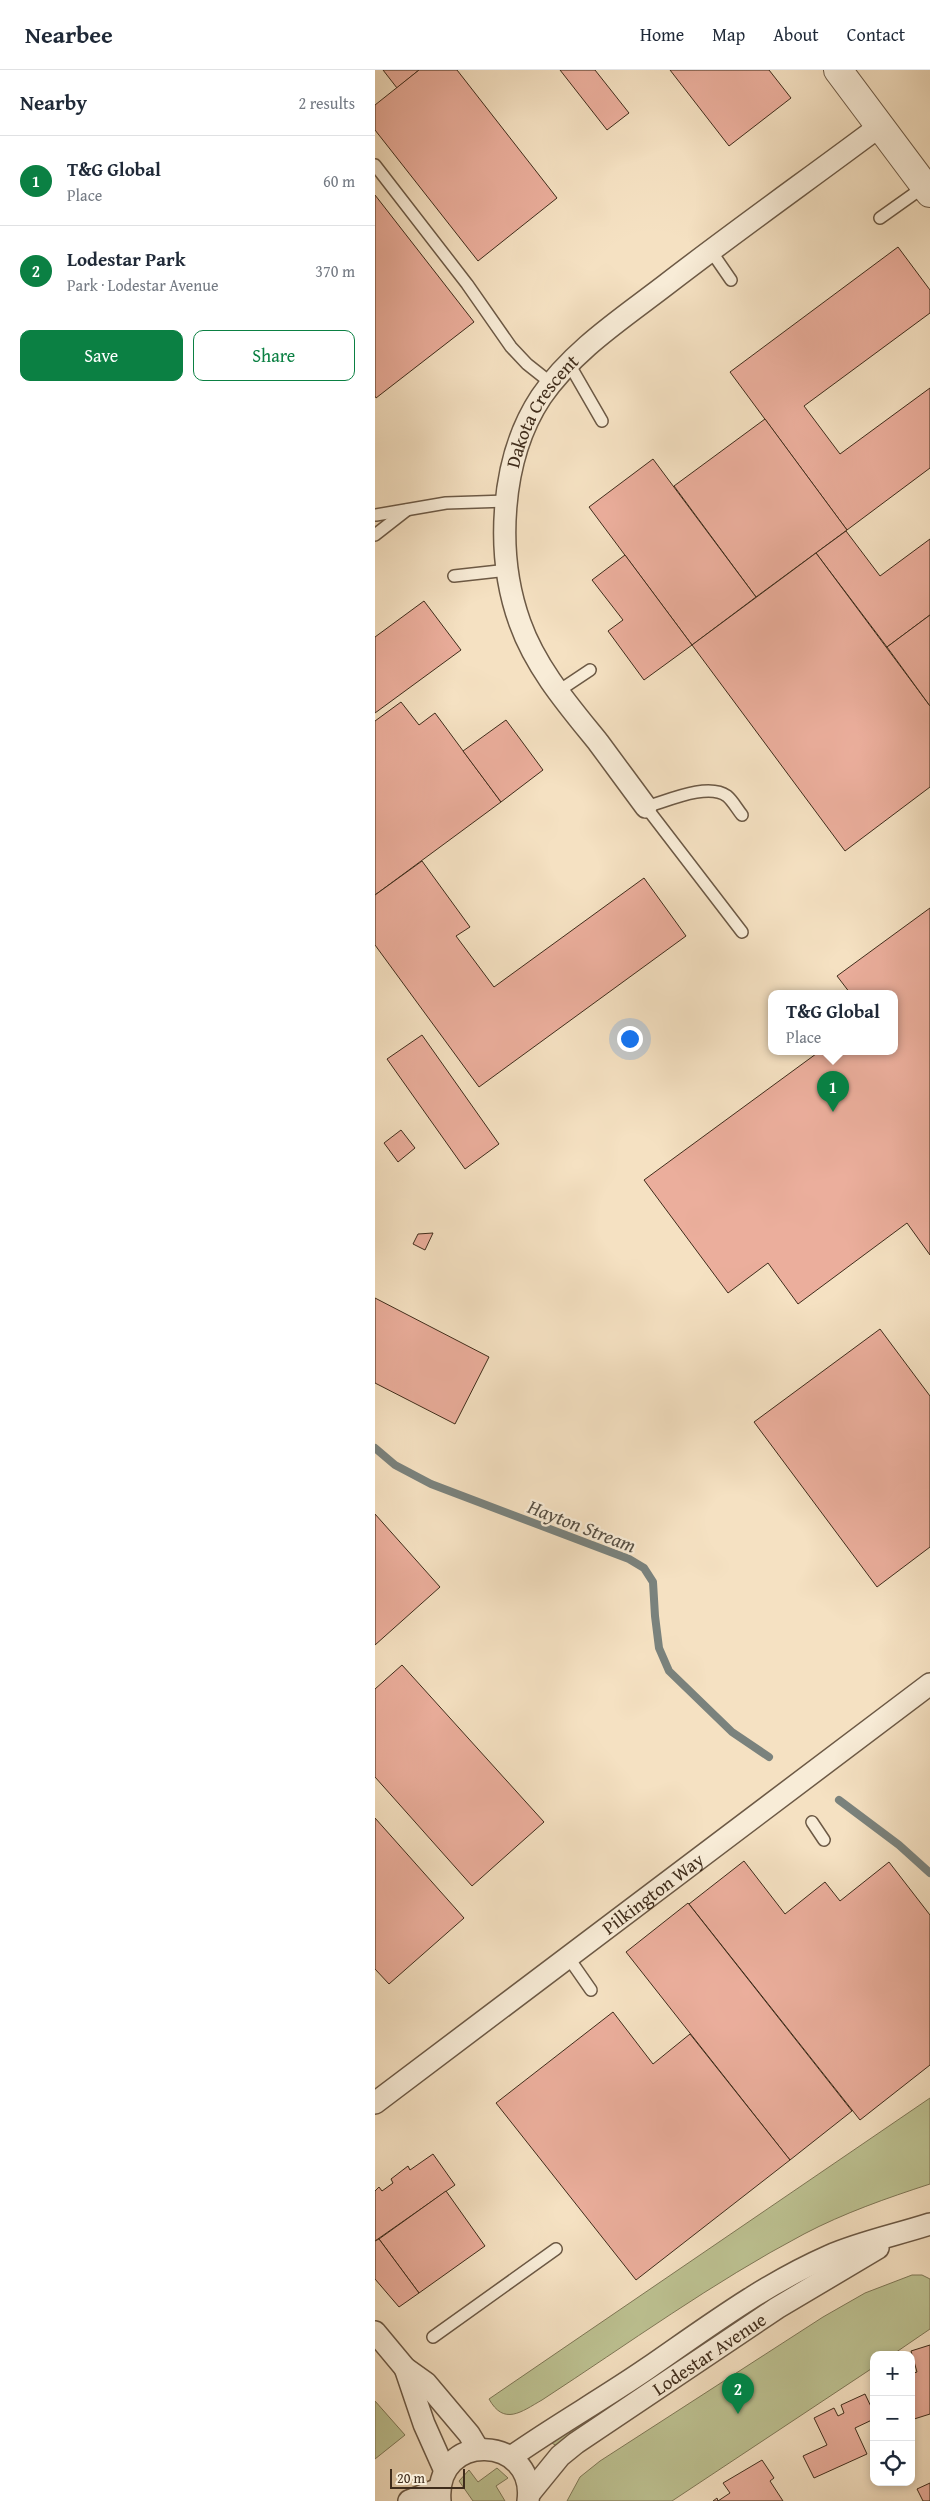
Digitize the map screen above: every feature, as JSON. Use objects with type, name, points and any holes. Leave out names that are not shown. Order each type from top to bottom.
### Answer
[{"type":"street","points":[[838,70],[927,189]]},
{"type":"street","name":"Dakota Crescent","points":[[647,807],[557,692],[540,665],[520,622],[508,570],[505,536],[511,475],[526,425],[551,383],[568,362],[711,251],[880,126]]},
{"type":"street","name":"Pilkington Way","points":[[375,2103],[930,1684]]},
{"type":"street","name":"Lodestar Avenue","points":[[511,2458],[647,2369],[733,2308],[782,2280],[828,2256],[859,2244],[904,2233],[930,2224]]},
{"type":"street","name":"Lodestar Avenue","points":[[529,2497],[560,2456],[597,2428],[777,2308],[904,2233]]},
{"type":"street","points":[[375,2332],[405,2368],[426,2383],[469,2434],[477,2449]]},
{"type":"street","points":[[405,2368],[424,2424],[441,2487]]},
{"type":"street","points":[[409,2501],[441,2487],[453,2460],[477,2449],[489,2449],[511,2458],[521,2468],[527,2480],[529,2497]]},
{"type":"lane","points":[[375,165],[467,284],[511,346],[527,364],[551,383]]},
{"type":"lane","points":[[880,218],[927,189]]},
{"type":"lane","points":[[711,251],[731,280]]},
{"type":"lane","points":[[568,362],[602,421]]},
{"type":"lane","points":[[376,515],[446,503],[507,501]]},
{"type":"lane","points":[[375,535],[408,508]]},
{"type":"lane","points":[[454,576],[508,570]]},
{"type":"lane","points":[[557,692],[591,670]]},
{"type":"lane","points":[[741,815],[728,797],[706,790],[647,807],[741,932]]},
{"type":"lane","points":[[812,1822],[825,1840]]},
{"type":"lane","points":[[568,1957],[591,1990]]},
{"type":"lane","points":[[433,2337],[556,2249]]},
{"type":"green space","points":[[930,2098],[930,2184],[882,2200],[804,2234],[737,2272],[527,2409],[507,2414],[495,2407],[489,2399]]},
{"type":"green space","points":[[912,2275],[922,2275],[930,2279],[930,2329],[898,2351],[870,2351],[870,2370],[672,2501],[567,2501],[580,2477],[600,2461],[823,2317],[865,2293]]},
{"type":"green space","points":[[671,2363],[625,2400],[557,2446],[550,2442]]},
{"type":"green space","points":[[375,2401],[405,2435],[375,2459]]},
{"type":"green space","points":[[497,2468],[508,2478],[496,2486],[505,2501],[473,2501],[459,2481],[469,2470],[478,2482]]},
{"type":"building","points":[[383,70],[419,70],[397,88]]},
{"type":"building","points":[[419,70],[457,70],[557,198],[478,261],[375,130],[375,105]]},
{"type":"building","points":[[560,70],[595,70],[629,113],[607,130]]},
{"type":"building","points":[[670,70],[769,70],[791,98],[729,146]]},
{"type":"building","points":[[375,195],[474,322],[376,398],[375,396]]},
{"type":"building","points":[[898,247],[930,290],[930,313],[804,406],[840,454],[930,388],[930,468],[847,530],[730,372]]},
{"type":"building","points":[[765,419],[847,530],[756,597],[674,486]]},
{"type":"building","points":[[653,459],[756,597],[692,645],[589,507]]},
{"type":"building","points":[[846,531],[880,576],[930,539],[930,615],[887,647],[816,553]]},
{"type":"building","points":[[816,553],[930,706],[930,787],[845,851],[692,645]]},
{"type":"building","points":[[625,555],[692,645],[644,680],[608,631],[623,620],[592,580]]},
{"type":"building","points":[[424,601],[461,650],[375,713],[375,637]]},
{"type":"building","points":[[930,615],[930,706],[887,647]]},
{"type":"building","points":[[401,702],[419,725],[435,713],[501,802],[375,895],[375,721]]},
{"type":"building","points":[[506,720],[543,770],[501,802],[463,751]]},
{"type":"building","points":[[422,861],[470,927],[456,936],[494,987],[644,878],[686,936],[479,1087],[375,945],[375,895]]},
{"type":"building","points":[[930,908],[930,1255],[907,1223],[798,1304],[768,1263],[728,1293],[644,1180],[815,1055],[898,1055],[898,990],[848,990],[837,976]]},
{"type":"building","points":[[422,1035],[499,1144],[465,1169],[387,1059]]},
{"type":"building","points":[[401,1130],[415,1148],[398,1162],[384,1143]]},
{"type":"building","points":[[433,1233],[425,1250],[413,1244],[418,1234]]},
{"type":"building","points":[[375,1298],[489,1357],[455,1424],[375,1383]]},
{"type":"building","points":[[880,1329],[930,1396],[930,1547],[877,1587],[754,1422]]},
{"type":"building","points":[[375,1514],[440,1587],[375,1645]]},
{"type":"building","points":[[402,1665],[544,1822],[472,1886],[375,1777],[375,1689]]},
{"type":"building","points":[[375,1818],[464,1918],[389,1984],[375,1969]]},
{"type":"building","points":[[744,1861],[785,1914],[825,1882],[840,1901],[889,1862],[930,1915],[930,2065],[860,2120],[689,1904]]},
{"type":"building","points":[[688,1903],[852,2111],[790,2160],[626,1952]]},
{"type":"building","points":[[613,2012],[653,2064],[690,2034],[790,2160],[636,2280],[496,2103]]},
{"type":"building","points":[[433,2154],[455,2185],[375,2241],[375,2191],[379,2187],[382,2191],[393,2183],[391,2179],[408,2166],[410,2170]]},
{"type":"building","points":[[446,2191],[485,2246],[419,2293],[379,2239]]},
{"type":"building","points":[[379,2239],[419,2293],[399,2307],[375,2279],[375,2241]]},
{"type":"building","points":[[930,2345],[930,2414],[915,2419],[915,2373],[917,2372],[915,2351],[911,2351]]},
{"type":"building","points":[[865,2394],[870,2405],[870,2421],[855,2428],[867,2454],[814,2478],[803,2456],[827,2445],[814,2418],[834,2408],[838,2416],[844,2413],[841,2405]]},
{"type":"building","points":[[762,2460],[774,2478],[770,2481],[783,2501],[718,2501],[730,2493],[723,2483]]},
{"type":"building","points":[[930,2483],[930,2501],[923,2501],[917,2489]]},
{"type":"waterway","name":"Hayton Stream","points":[[375,1448],[395,1465],[431,1484],[629,1559],[644,1568],[653,1582],[659,1648],[669,1671],[732,1732],[769,1757]]},
{"type":"waterway","name":"Hayton Stream","points":[[839,1800],[899,1845],[930,1873]]},
{"type":"place","name":"T&G Global","points":[[833,1112]]},
{"type":"place","name":"Lodestar Park","points":[[738,2414]]}]
